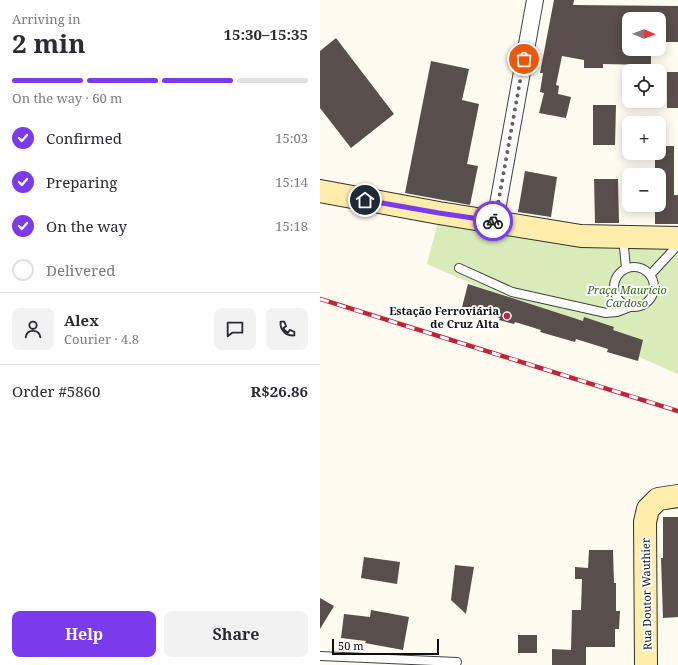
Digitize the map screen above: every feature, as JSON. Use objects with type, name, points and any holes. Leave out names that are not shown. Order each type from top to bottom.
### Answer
[{"type":"main road","points":[[320,191],[439,213],[581,236],[678,238]]},
{"type":"main road","name":"Rua Doutor Wauthier","points":[[646,665],[645,522],[648,509],[673,497]]},
{"type":"street","points":[[495,221],[535,0]]},
{"type":"lane","points":[[623,237],[626,268]]},
{"type":"lane","points":[[651,274],[678,245]]},
{"type":"lane","points":[[459,268],[512,292],[606,312],[617,312],[630,307],[644,305],[653,295],[654,281],[651,274],[639,267],[626,268],[617,276],[614,288],[619,300],[630,307]]},
{"type":"lane","points":[[320,656],[457,662]]},
{"type":"green space","name":"Praça Maurício Cardoso","points":[[439,218],[678,245],[678,374],[427,264]]},
{"type":"building","points":[[554,0],[574,0],[573,5],[678,6],[678,42],[666,42],[666,12],[622,12],[622,56],[651,56],[651,64],[603,64],[603,68],[584,68],[584,60],[562,56],[556,85],[559,86],[558,94],[571,97],[566,118],[539,113],[544,93],[540,92],[543,73],[540,73]]},
{"type":"building","points":[[336,38],[394,114],[351,148],[320,108],[320,51]]},
{"type":"building","points":[[431,61],[469,69],[462,100],[479,104],[467,164],[478,166],[470,205],[405,193]]},
{"type":"building","points":[[667,72],[678,72],[678,108],[667,108]]},
{"type":"building","points":[[593,105],[616,105],[615,145],[593,145]]},
{"type":"building","points":[[666,146],[674,146],[674,195],[678,195],[678,224],[655,224],[655,212],[666,212],[666,168],[655,168],[655,160],[666,160]]},
{"type":"building","points":[[525,171],[557,177],[551,217],[518,212]]},
{"type":"building","points":[[594,179],[618,179],[619,223],[595,223]]},
{"type":"building","points":[[468,284],[583,321],[584,317],[614,327],[613,330],[643,340],[638,361],[607,352],[608,349],[576,339],[575,342],[540,332],[541,330],[515,322],[514,324],[499,320],[500,318],[462,307]]},
{"type":"building","points":[[663,517],[678,517],[678,617],[663,618],[661,558],[663,558]]},
{"type":"building","points":[[589,550],[613,550],[614,583],[616,583],[616,611],[620,611],[619,629],[615,629],[615,647],[586,647],[586,665],[552,665],[552,649],[571,650],[572,610],[581,610],[582,579],[575,579],[575,567],[588,568]]},
{"type":"building","points":[[364,557],[400,562],[397,584],[361,578]]},
{"type":"building","points":[[455,565],[474,567],[466,614],[451,600]]},
{"type":"building","points":[[320,598],[334,606],[320,629]]},
{"type":"building","points":[[371,610],[409,617],[403,650],[365,643],[366,641],[341,638],[344,614],[370,617]]},
{"type":"building","points":[[518,635],[537,635],[537,653],[518,653]]},
{"type":"railway","points":[[320,299],[678,411]]},
{"type":"way so far","points":[[493,221],[495,221],[524,59]]},
{"type":"place","name":"Estação Ferroviária de Cruz Alta","points":[[507,316]]},
{"type":"route","points":[[365,200],[493,221]]}]
